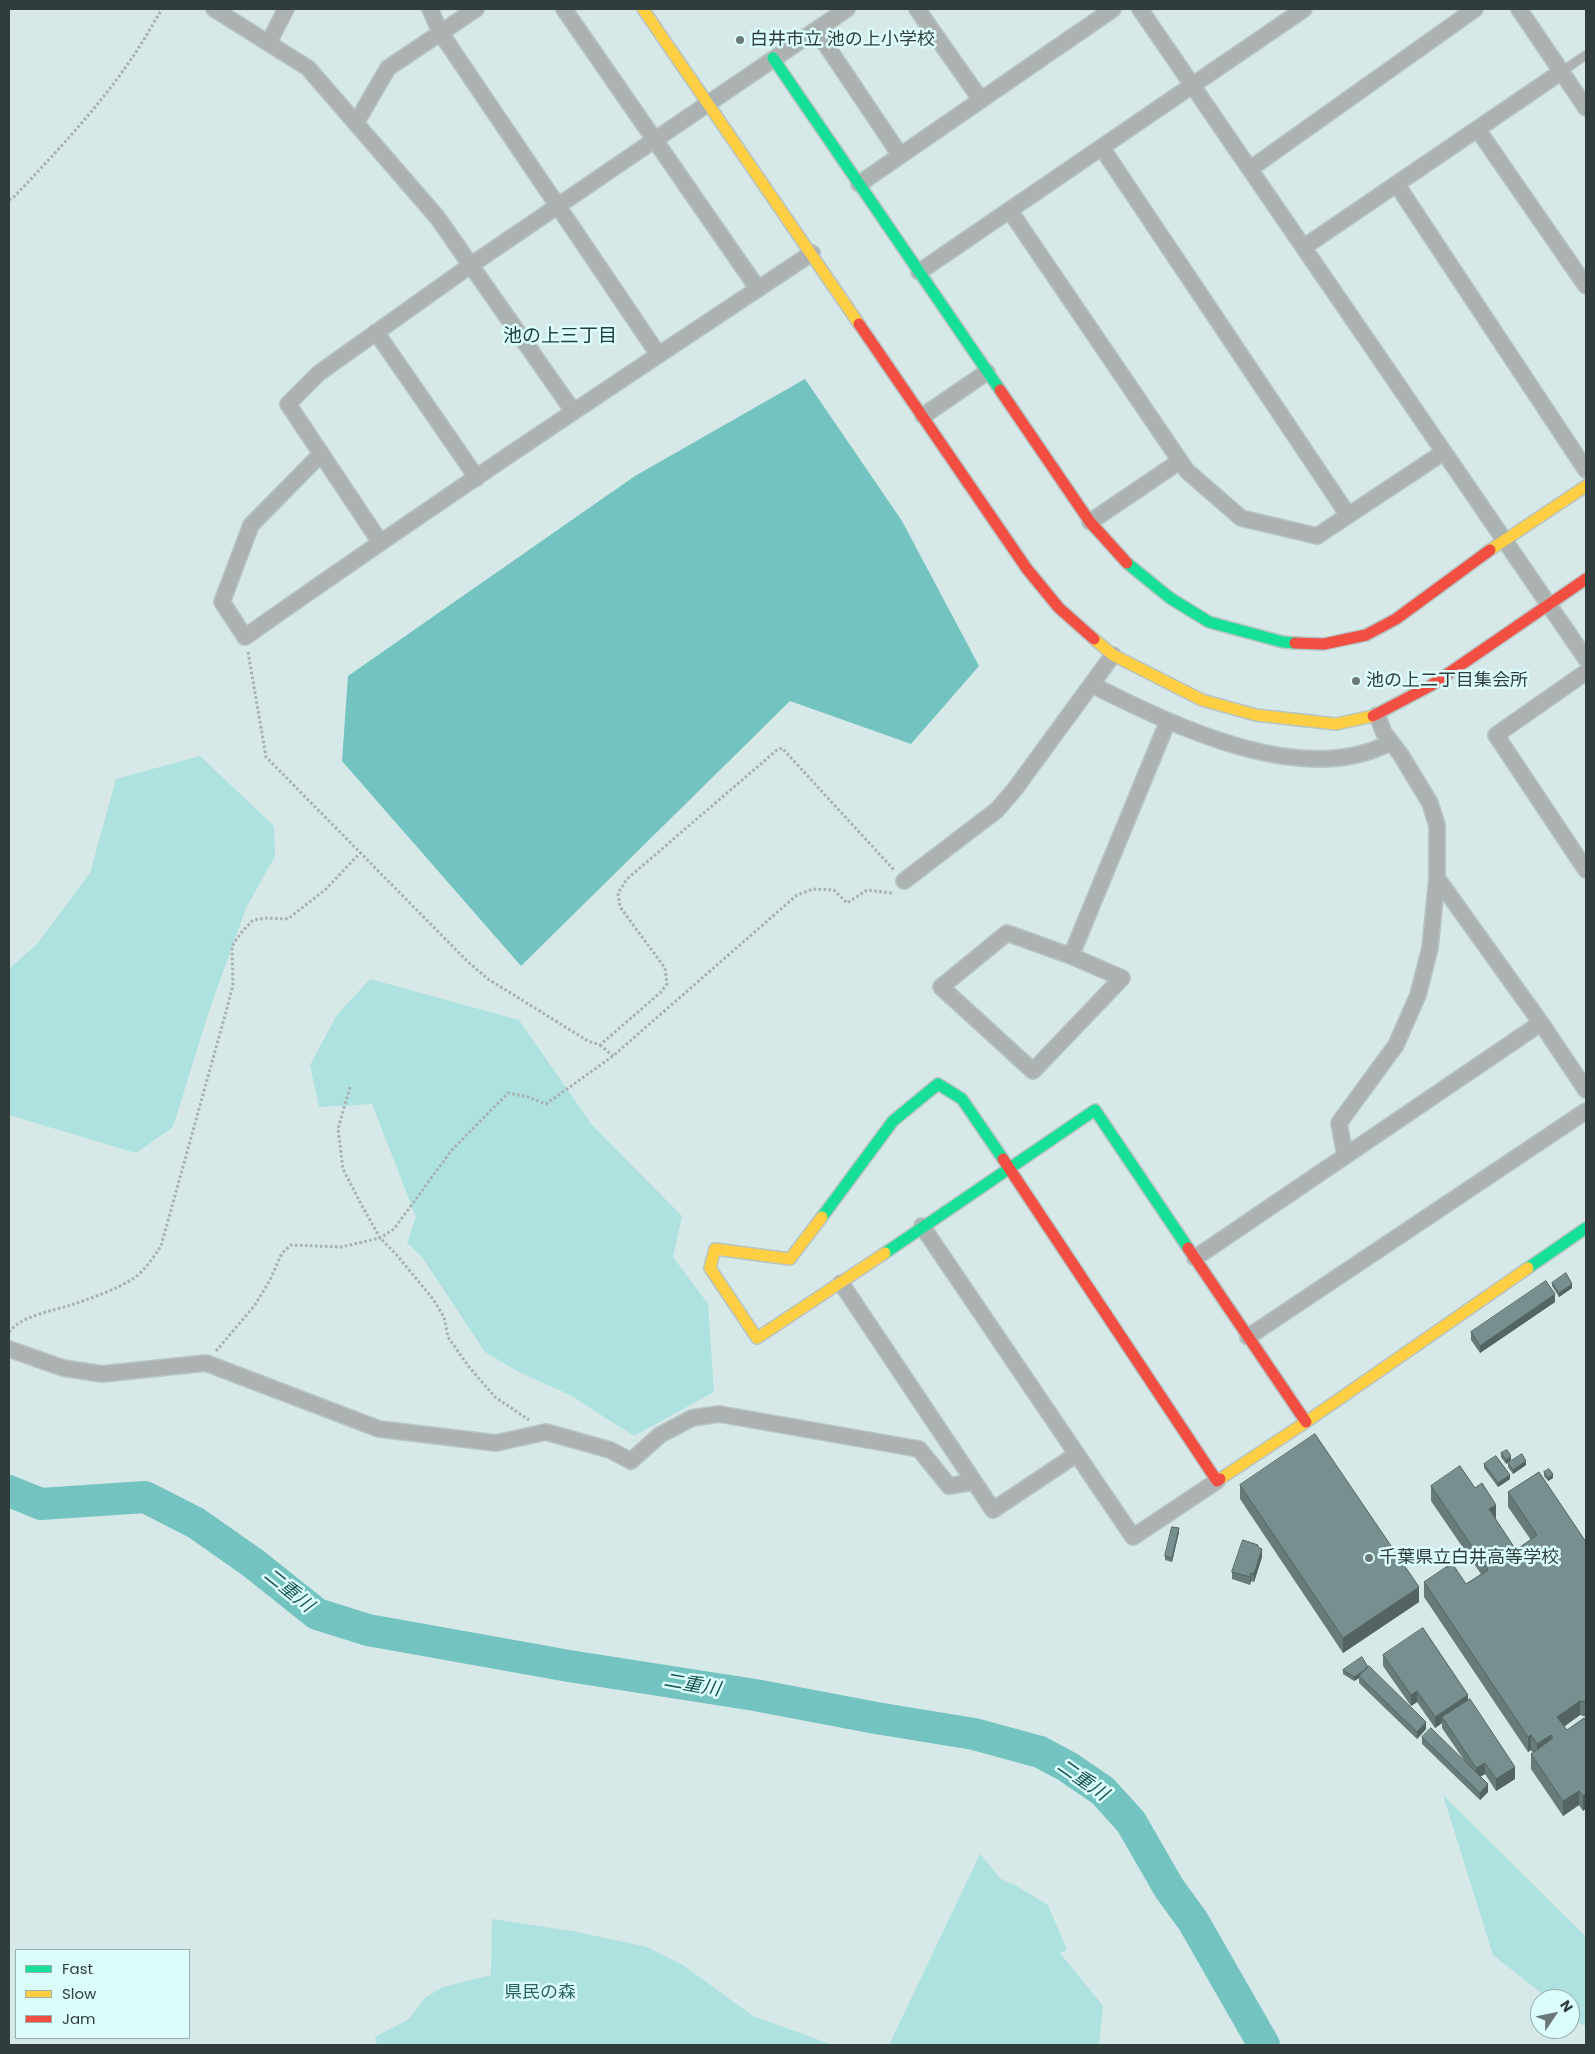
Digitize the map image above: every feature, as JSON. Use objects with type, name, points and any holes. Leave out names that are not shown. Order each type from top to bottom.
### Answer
[{"type":"street","points":[[214,9],[308,68],[437,217],[574,411]]},
{"type":"street","points":[[269,42],[286,9]]},
{"type":"street","points":[[430,9],[440,32],[556,207],[658,354]]},
{"type":"street","points":[[356,123],[388,68],[476,9]]},
{"type":"street","points":[[564,9],[758,289]]},
{"type":"street","points":[[643,9],[1027,569],[1059,608],[1114,655],[1202,700],[1256,715],[1336,724],[1377,715],[1430,686],[1586,579]]},
{"type":"street","points":[[380,542],[288,404],[319,373],[376,332],[707,103],[847,9]]},
{"type":"street","points":[[917,9],[981,100]]},
{"type":"street","points":[[859,184],[1113,9]]},
{"type":"street","points":[[1140,9],[1586,659]]},
{"type":"street","points":[[919,272],[1304,9]]},
{"type":"street","points":[[1250,169],[1475,9]]},
{"type":"street","points":[[1519,9],[1586,108]]},
{"type":"street","points":[[816,30],[900,155]]},
{"type":"street","points":[[773,58],[1090,522],[1130,565],[1170,598],[1208,622],[1283,642],[1324,644],[1366,635],[1389,623],[1504,540],[1586,486]]},
{"type":"street","points":[[1304,247],[1561,72]]},
{"type":"street","points":[[1478,130],[1586,286]]},
{"type":"street","points":[[1102,148],[1348,515]]},
{"type":"street","points":[[1397,185],[1586,470]]},
{"type":"street","points":[[1010,211],[1187,471],[1241,518],[1317,536],[1444,452]]},
{"type":"street","points":[[321,454],[251,525],[222,602],[245,637],[380,542],[658,354],[812,253]]},
{"type":"street","points":[[376,332],[477,478]]},
{"type":"street","points":[[923,416],[987,372]]},
{"type":"street","points":[[1090,522],[1180,461]]},
{"type":"street","points":[[904,881],[996,810],[1015,789],[1114,655]]},
{"type":"street","points":[[1586,672],[1496,735],[1586,870]]},
{"type":"street","points":[[1092,685],[1168,721],[1236,745],[1267,753],[1322,760],[1374,751],[1390,742]]},
{"type":"street","points":[[1344,1156],[1339,1123],[1396,1045],[1418,995],[1430,948],[1437,878],[1437,825],[1430,803],[1401,755],[1384,733],[1377,715]]},
{"type":"street","points":[[1071,956],[1168,721]]},
{"type":"street","points":[[1437,878],[1541,1023],[1586,1090]]},
{"type":"street","points":[[1007,933],[1071,956],[1122,978],[1033,1071],[942,987],[1007,933]]},
{"type":"street","points":[[1195,1258],[1541,1023]]},
{"type":"street","points":[[1218,1481],[1010,1168],[962,1099],[938,1084],[893,1121],[790,1259],[715,1249],[710,1268],[757,1338],[841,1283],[922,1226],[1010,1168],[1095,1110],[1306,1422]]},
{"type":"street","points":[[1248,1337],[1586,1111]]},
{"type":"street","points":[[922,1226],[1133,1537],[1306,1422],[1586,1228]]},
{"type":"street","points":[[841,1283],[993,1510],[1077,1454]]},
{"type":"street","points":[[9,1349],[63,1368],[102,1374],[206,1363],[379,1429],[496,1443],[546,1432],[610,1450],[631,1461],[660,1435],[692,1418],[719,1414],[919,1449],[949,1486],[973,1482]]},
{"type":"lane","points":[[1561,72],[1586,55]]},
{"type":"path","points":[[9,200],[57,152],[97,104],[134,55],[162,9]]},
{"type":"path","points":[[245,637],[266,757],[468,962],[488,979],[588,1042],[600,1045],[613,1056]]},
{"type":"path","points":[[206,1363],[255,1305],[270,1280],[282,1252],[290,1245],[341,1247],[380,1238],[394,1230],[428,1186],[451,1151],[508,1093],[528,1097],[546,1104],[567,1091],[613,1056],[797,895],[812,889],[834,890],[847,903],[867,890],[894,893],[902,887],[904,881],[782,748],[777,750],[627,879],[618,893],[620,907],[665,968],[667,984],[661,992],[600,1045]]},
{"type":"path","points":[[9,1332],[12,1328],[27,1320],[117,1287],[132,1279],[149,1264],[161,1246],[227,1008],[233,985],[232,946],[253,920],[267,918],[288,919],[326,889],[360,853]]},
{"type":"path","points":[[350,1087],[338,1129],[343,1170],[380,1238],[433,1299],[444,1317],[448,1337],[469,1367],[495,1397],[546,1432]]},
{"type":"green space","points":[[200,756],[274,826],[275,856],[246,908],[209,1011],[173,1127],[136,1153],[9,1115],[9,969],[37,944],[90,873],[116,779]]},
{"type":"green space","points":[[370,979],[519,1020],[592,1125],[682,1216],[673,1257],[708,1304],[714,1392],[634,1436],[570,1395],[519,1372],[485,1352],[422,1257],[407,1243],[416,1217],[372,1104],[319,1107],[310,1065],[337,1015]]},
{"type":"green space","points":[[1443,1795],[1586,1937],[1586,2027],[1580,2023],[1580,1989],[1536,1989],[1493,1955]]},
{"type":"green space","points":[[980,1854],[1001,1879],[1015,1885],[1048,1905],[1067,1950],[1060,1953],[1103,2006],[1099,2045],[889,2045]]},
{"type":"green space","name":"県民の森","points":[[492,1919],[572,1931],[647,1947],[683,1965],[753,2016],[833,2045],[377,2045],[375,2037],[409,2019],[425,1998],[443,1987],[491,1975]]},
{"type":"shaded area","points":[[805,379],[902,521],[979,666],[911,744],[790,701],[521,966],[342,761],[348,676],[635,476]]},
{"type":"building","points":[[1566,1273],[1572,1284],[1559,1293],[1552,1283]]},
{"type":"building","points":[[1546,1281],[1555,1294],[1480,1346],[1471,1332]]},
{"type":"building","points":[[1315,1434],[1419,1587],[1343,1638],[1240,1485]]},
{"type":"building","points":[[1507,1450],[1511,1456],[1506,1460],[1501,1453]]},
{"type":"building","points":[[1522,1454],[1526,1461],[1513,1470],[1508,1463]]},
{"type":"building","points":[[1496,1456],[1510,1475],[1498,1483],[1484,1464]]},
{"type":"building","points":[[1460,1466],[1475,1488],[1482,1483],[1496,1505],[1489,1509],[1516,1550],[1537,1535],[1508,1492],[1539,1472],[1586,1542],[1586,1702],[1580,1701],[1557,1717],[1567,1730],[1584,1718],[1586,1722],[1586,1794],[1583,1796],[1579,1791],[1563,1801],[1531,1754],[1553,1738],[1551,1735],[1537,1744],[1531,1735],[1528,1737],[1424,1582],[1452,1563],[1466,1584],[1488,1570],[1431,1486]]},
{"type":"building","points":[[1549,1469],[1553,1474],[1548,1478],[1544,1472]]},
{"type":"building","points":[[1172,1527],[1179,1528],[1172,1558],[1165,1556]]},
{"type":"building","points":[[1243,1540],[1258,1545],[1262,1549],[1254,1574],[1251,1573],[1250,1577],[1232,1572]]},
{"type":"building","points":[[1423,1628],[1468,1695],[1435,1717],[1417,1691],[1411,1695],[1383,1655]]},
{"type":"building","points":[[1362,1657],[1368,1667],[1365,1670],[1354,1677],[1343,1670]]},
{"type":"building","points":[[1369,1666],[1426,1722],[1417,1732],[1359,1676]]},
{"type":"building","points":[[1470,1699],[1515,1767],[1496,1779],[1485,1763],[1476,1768],[1442,1717]]},
{"type":"building","points":[[1431,1728],[1488,1784],[1480,1793],[1422,1737]]},
{"type":"waterway","name":"二重川","points":[[9,1491],[41,1504],[145,1497],[196,1523],[253,1563],[317,1614],[368,1630],[974,1734],[1040,1752],[1068,1767],[1103,1791],[1131,1822],[1169,1888],[1193,1921],[1264,2045]]},
{"type":"traffic: fast","points":[[773,58],[1000,390]]},
{"type":"traffic: fast","points":[[1127,563],[1170,598],[1209,622],[1283,642],[1295,643]]},
{"type":"traffic: fast","points":[[822,1217],[893,1121],[938,1084],[962,1099],[1003,1159]]},
{"type":"traffic: fast","points":[[885,1253],[1095,1110],[1188,1248]]},
{"type":"traffic: fast","points":[[1528,1268],[1586,1228]]},
{"type":"traffic: slow","points":[[643,9],[859,324]]},
{"type":"traffic: slow","points":[[1490,550],[1586,486]]},
{"type":"traffic: slow","points":[[1094,639],[1113,655],[1202,700],[1256,715],[1336,724],[1373,716]]},
{"type":"traffic: slow","points":[[822,1217],[790,1259],[715,1249],[710,1268],[757,1338],[885,1253]]},
{"type":"traffic: slow","points":[[1220,1479],[1306,1422],[1528,1268]]},
{"type":"traffic: jam","points":[[859,324],[1027,569],[1059,608],[1094,639]]},
{"type":"traffic: jam","points":[[1000,390],[1090,522],[1127,563]]},
{"type":"traffic: jam","points":[[1295,643],[1324,644],[1366,635],[1396,619],[1490,550]]},
{"type":"traffic: jam","points":[[1373,716],[1430,686],[1586,579]]},
{"type":"traffic: jam","points":[[1003,1159],[1217,1481],[1220,1479]]},
{"type":"traffic: jam","points":[[1188,1248],[1306,1422]]},
{"type":"place","name":"白井市立 池の上小学校","points":[[740,40]]},
{"type":"place","name":"池の上二丁目集会所","points":[[1356,681]]},
{"type":"place","name":"千葉県立白井高等学校","points":[[1369,1558]]},
{"type":"district","name":"池の上三丁目","points":[[560,337]]}]
